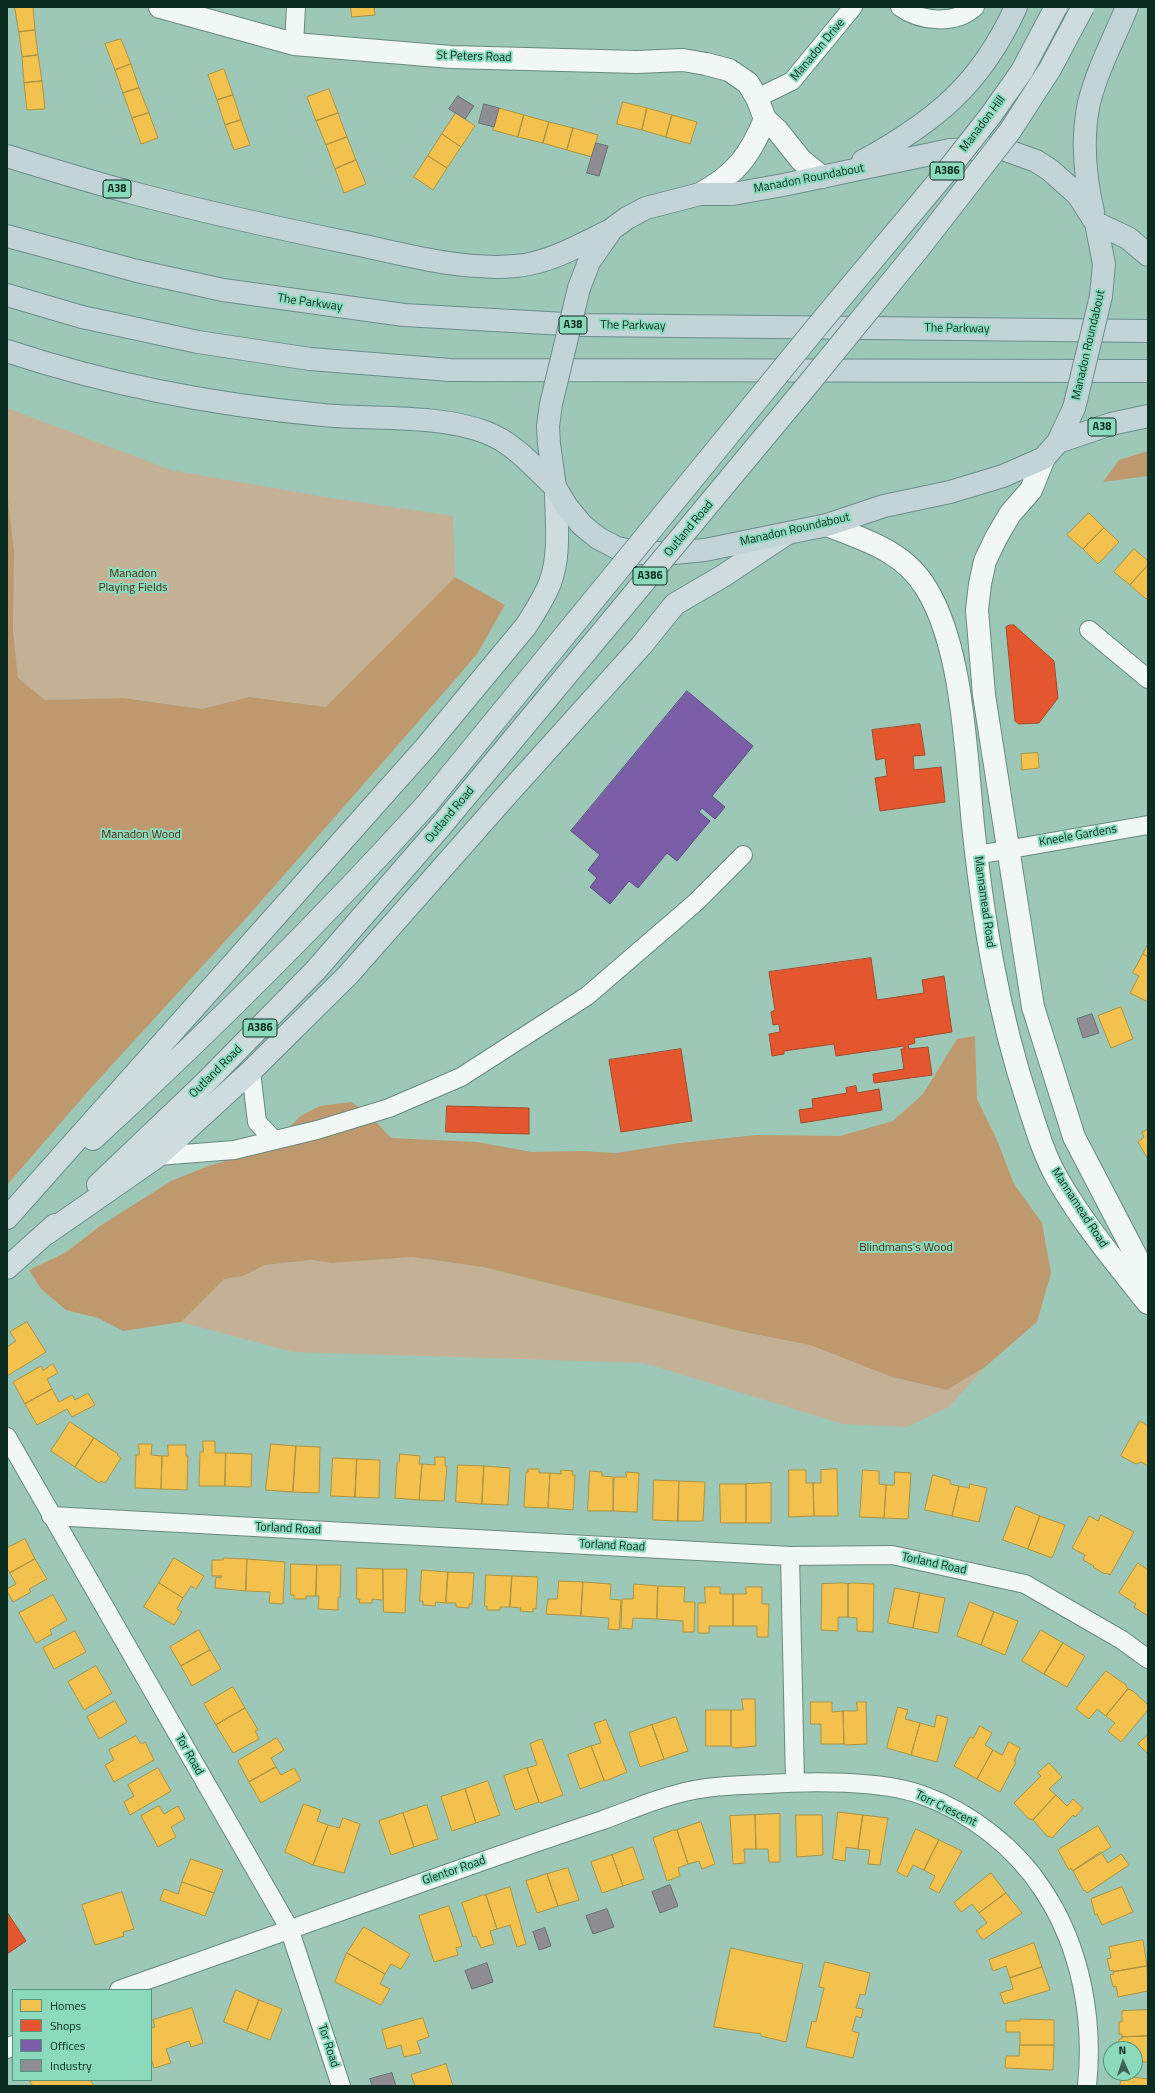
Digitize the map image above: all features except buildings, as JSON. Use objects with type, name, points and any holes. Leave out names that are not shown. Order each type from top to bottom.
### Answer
[{"type":"highway","points":[[843,172],[896,143],[925,124],[949,103],[965,87],[996,47],[1016,7]]},
{"type":"highway","points":[[1128,7],[1096,80],[1089,103],[1085,127],[1086,170],[1096,222],[1128,238],[1148,255]]},
{"type":"highway","name":"Manadon Roundabout","points":[[1000,148],[1036,162],[1050,170],[1078,195],[1096,222],[1104,264],[1101,296],[1074,408],[1051,450],[1003,476],[979,483],[884,506],[827,525],[705,550],[674,553],[642,552],[617,548],[598,538],[582,525],[556,488],[548,444],[548,426],[551,404],[579,288],[589,262],[612,229],[626,218],[646,208],[700,194],[733,194],[822,177],[950,150],[1000,148]]},
{"type":"highway","name":"A38","points":[[7,156],[132,193],[280,228],[428,260],[476,266],[518,266],[537,262],[554,256],[612,229]]},
{"type":"highway","name":"The Parkway","points":[[7,236],[137,272],[223,290],[404,315],[583,325],[1148,331]]},
{"type":"highway","points":[[7,295],[82,317],[198,342],[310,359],[450,370],[1148,371]]},
{"type":"highway","points":[[7,351],[122,384],[224,402],[323,415],[428,421],[465,427],[499,438],[511,446],[556,488]]},
{"type":"highway","name":"A38","points":[[1051,450],[1111,424],[1148,416]]},
{"type":"main road","name":"St Peters Road","points":[[160,7],[294,44],[451,57],[638,62],[683,60],[706,64],[729,70],[748,83],[765,119],[777,130],[801,160],[822,177]]},
{"type":"main road","name":"Manadon Hill","points":[[820,323],[948,171],[991,115],[1022,71],[1056,7]]},
{"type":"main road","name":"Manadon Hill","points":[[855,325],[920,247],[1010,131],[1050,69],[1083,7]]},
{"type":"main road","points":[[700,194],[720,183],[737,168],[749,153],[765,119]]},
{"type":"main road","name":"Outland Road","points":[[7,1218],[182,1057],[364,874],[427,804],[820,323]]},
{"type":"main road","name":"Outland Road","points":[[7,1268],[46,1234],[206,1082],[315,971],[442,825],[800,394],[855,325]]},
{"type":"main road","name":"Mannamead Road","points":[[1051,450],[1030,490],[1010,514],[985,561],[980,584],[977,610],[984,695],[1033,1007],[1074,1137],[1148,1279]]},
{"type":"main road","points":[[7,1218],[425,748],[526,626],[540,605],[550,582],[555,563],[556,488]]},
{"type":"main road","name":"Mannamead Road","points":[[827,525],[886,549],[901,559],[914,572],[935,604],[946,633],[958,692],[986,929],[1001,1008],[1021,1083],[1040,1140],[1056,1176],[1104,1249],[1148,1303]]},
{"type":"main road","points":[[46,1234],[158,1156],[251,1071],[348,975],[509,793],[642,646],[675,604],[722,576],[786,534]]},
{"type":"street","points":[[294,44],[296,7]]},
{"type":"street","name":"Manadon Drive","points":[[756,98],[792,82],[853,7]]},
{"type":"street","points":[[900,7],[908,13],[930,19],[948,19],[968,13],[975,7]]},
{"type":"street","points":[[1089,630],[1148,679]]},
{"type":"street","name":"Kneele Gardens","points":[[977,855],[1148,824]]},
{"type":"street","points":[[158,1156],[234,1150],[274,1140],[389,1108],[461,1078],[587,996],[695,903],[743,855]]},
{"type":"street","name":"Outland Road","points":[[251,1071],[257,1122],[274,1140]]},
{"type":"street","name":"Tor Road","points":[[7,1437],[289,1928],[341,2086]]},
{"type":"street","name":"Torland Road","points":[[51,1516],[790,1556],[892,1555],[1025,1584],[1122,1640],[1148,1659]]},
{"type":"street","points":[[790,1556],[795,1782]]},
{"type":"street","name":"Glentor Road","points":[[123,1989],[289,1928],[647,1804],[695,1789],[795,1782]]},
{"type":"street","name":"Torr Crescent","points":[[795,1782],[874,1785],[923,1795],[982,1827],[1028,1868],[1061,1919],[1080,1976],[1089,2025],[1087,2086]]},
{"type":"green space","name":"Manadon Playing Fields","points":[[7,408],[171,470],[325,497],[453,516],[455,577],[326,707],[249,697],[202,709],[123,698],[45,700],[18,678],[13,631],[14,551],[7,492]]},
{"type":"green space","points":[[1148,451],[1148,476],[1103,482],[1119,460]]},
{"type":"green space","name":"Manadon Wood","points":[[7,492],[14,551],[13,631],[18,678],[45,700],[123,698],[202,709],[249,697],[326,707],[455,577],[505,605],[477,654],[460,674],[249,915],[90,1089],[7,1185]]},
{"type":"green space","name":"Blindmans's Wood","points":[[975,1036],[977,1099],[997,1140],[1014,1184],[1042,1223],[1051,1273],[1037,1322],[985,1367],[947,1390],[892,1377],[810,1345],[739,1331],[483,1267],[412,1257],[332,1263],[311,1260],[265,1265],[243,1276],[224,1279],[181,1322],[123,1331],[98,1318],[66,1310],[41,1289],[29,1270],[65,1253],[100,1226],[171,1181],[208,1166],[264,1150],[302,1115],[320,1106],[351,1102],[369,1114],[391,1138],[477,1142],[532,1152],[582,1151],[616,1153],[680,1143],[756,1135],[840,1136],[893,1121],[923,1094],[957,1039]]},
{"type":"green space","points":[[412,1257],[483,1267],[739,1331],[810,1345],[892,1377],[947,1390],[985,1367],[949,1407],[907,1427],[843,1424],[644,1363],[293,1352],[181,1322],[224,1279],[243,1276],[265,1265],[311,1260],[332,1263]]}]
